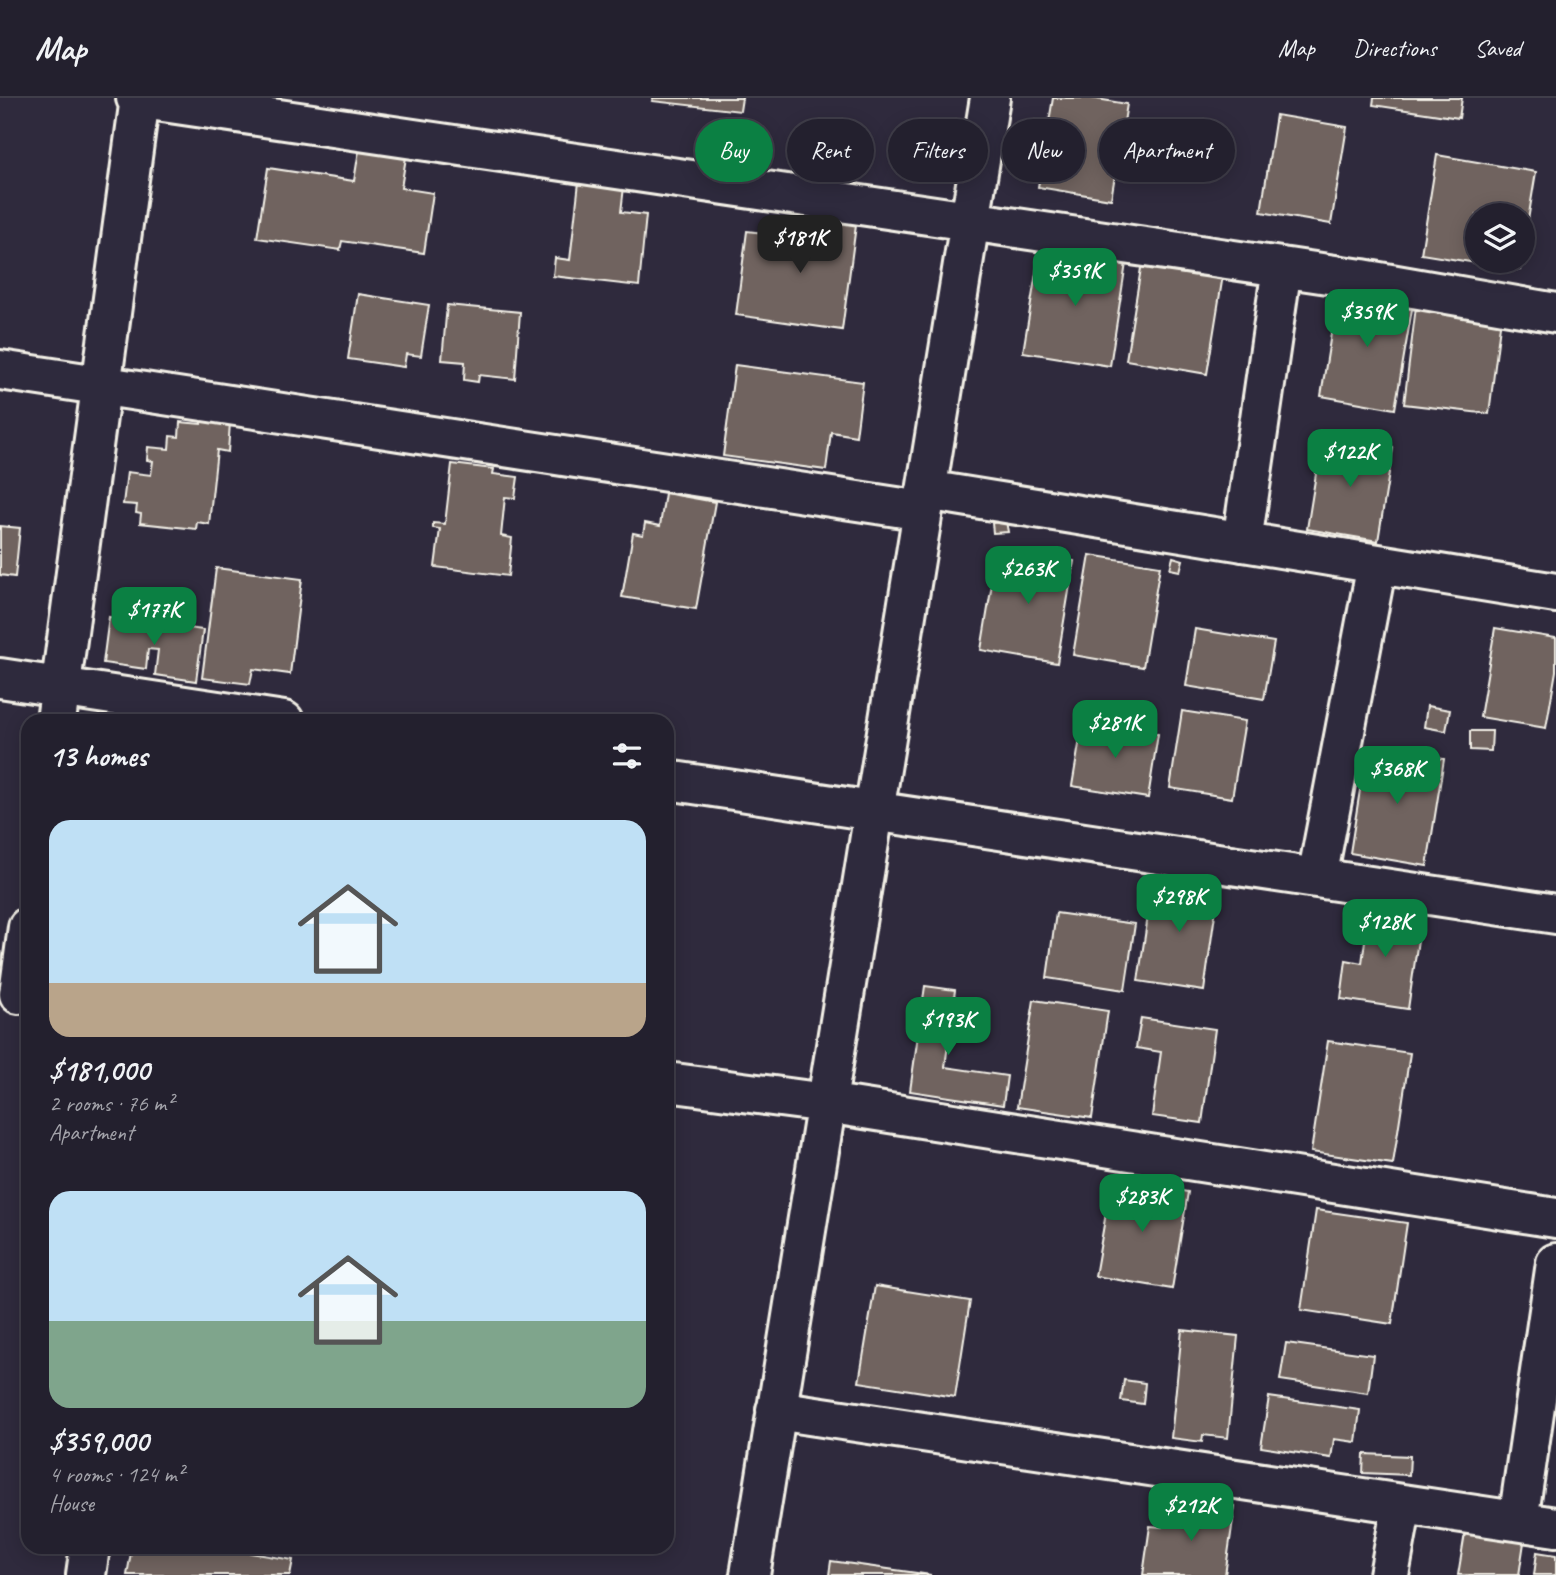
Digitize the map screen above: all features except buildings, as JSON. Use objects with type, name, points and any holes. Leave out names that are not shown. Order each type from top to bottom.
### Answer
[{"type":"street","points":[[58,704],[139,98],[1283,267],[1556,313]]},
{"type":"street","points":[[750,1575],[990,98]]},
{"type":"street","points":[[1242,542],[1283,267]]},
{"type":"street","points":[[0,370],[924,501],[1242,542],[1556,593]]},
{"type":"street","points":[[1317,878],[1377,564]]},
{"type":"street","points":[[0,678],[58,704],[191,714]]},
{"type":"street","points":[[674,781],[1556,914]]},
{"type":"street","points":[[16,993],[21,966]]},
{"type":"street","points":[[674,1083],[826,1103],[1556,1218]]},
{"type":"street","points":[[1518,1521],[1556,1263]]},
{"type":"street","points":[[776,1410],[1556,1527]]},
{"type":"street","points":[[1390,1575],[1402,1504]]},
{"type":"street","points":[[86,1575],[89,1554]]}]
